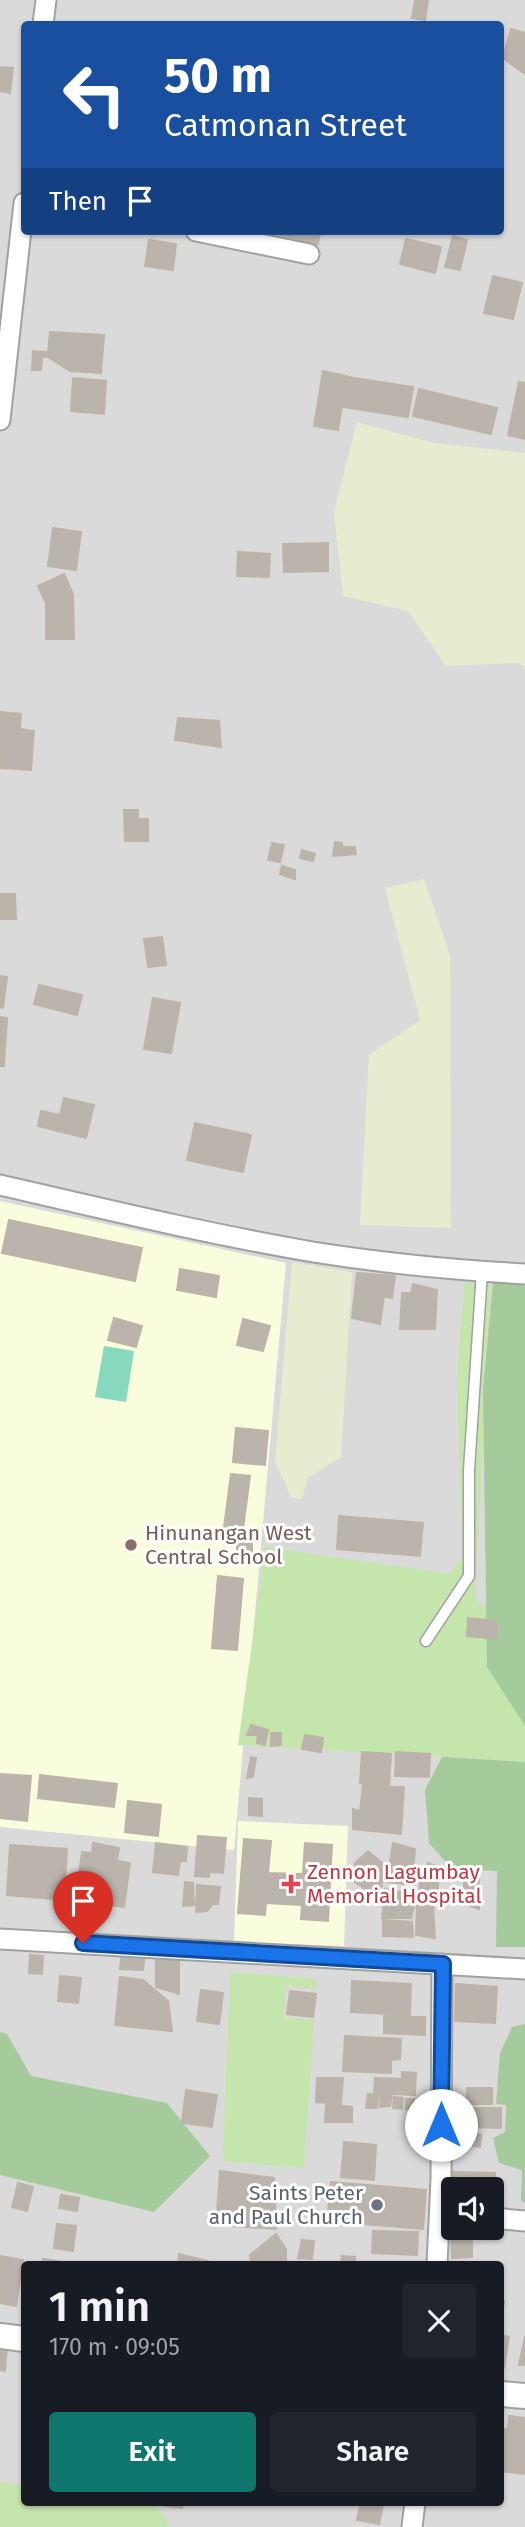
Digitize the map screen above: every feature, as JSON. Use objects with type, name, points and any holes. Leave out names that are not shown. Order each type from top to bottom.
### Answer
[{"type":"street","points":[[43,21],[46,0]]},
{"type":"street","points":[[0,420],[21,231]]},
{"type":"street","points":[[216,235],[309,254]]},
{"type":"street","points":[[0,1185],[107,1210],[314,1252],[525,1274]]},
{"type":"street","points":[[0,1939],[525,1969]]},
{"type":"street","points":[[443,1964],[446,2177]]},
{"type":"street","points":[[504,2219],[525,2221]]},
{"type":"street","points":[[438,2261],[441,2240]]},
{"type":"street","points":[[0,2336],[21,2339]]},
{"type":"street","points":[[504,2394],[525,2396]]},
{"type":"street","points":[[412,2527],[415,2506]]},
{"type":"lane","points":[[426,1641],[469,1576],[469,1470],[482,1271]]},
{"type":"shaded area","points":[[0,0],[525,0],[525,2527],[0,2527]]},
{"type":"shaded area","points":[[357,422],[433,443],[525,453],[525,667],[517,663],[446,666],[408,611],[343,596],[334,512]]},
{"type":"shaded area","points":[[424,879],[450,956],[451,1228],[360,1225],[369,1055],[420,1020],[385,888]]},
{"type":"shaded area","name":"Hinunangan West Central School","points":[[0,1201],[286,1263],[234,1850],[0,1827]]},
{"type":"shaded area","points":[[292,1262],[352,1272],[341,1457],[308,1478],[302,1499],[291,1497],[275,1461]]},
{"type":"shaded area","name":"Zennon Lagumbay Memorial Hospital","points":[[238,1821],[348,1826],[344,1946],[234,1942]]},
{"type":"green space","points":[[525,1281],[525,1726],[487,1667],[483,1390],[493,1283]]},
{"type":"green space","points":[[464,1283],[491,1285],[475,1598],[525,1651],[525,1762],[238,1745],[265,1547],[450,1574],[462,1557],[457,1378]]},
{"type":"green space","points":[[104,1346],[134,1351],[126,1402],[95,1397]]},
{"type":"green space","points":[[442,1757],[525,1762],[525,1947],[496,1947],[497,1871],[452,1869],[429,1843],[425,1790]]},
{"type":"green space","points":[[230,1972],[317,1979],[315,1989],[287,1985],[283,2017],[314,2020],[304,2168],[223,2161]]},
{"type":"green space","points":[[525,2024],[525,2203],[521,2201],[522,2170],[499,2163],[493,2138],[505,2132],[506,2105],[496,2104],[500,2053],[512,2027]]},
{"type":"green space","points":[[0,2032],[7,2034],[31,2076],[167,2103],[210,2156],[154,2212],[0,2175]]},
{"type":"green space","points":[[0,2482],[21,2486],[21,2506],[158,2506],[170,2527],[0,2527]]},
{"type":"building","points":[[415,0],[428,0],[425,20],[412,18]]},
{"type":"building","points":[[511,29],[525,33],[525,74],[504,59]]},
{"type":"building","points":[[0,67],[13,68],[10,93],[0,91]]},
{"type":"building","points":[[280,235],[319,235],[318,244]]},
{"type":"building","points":[[453,236],[467,240],[460,270],[445,267]]},
{"type":"building","points":[[406,239],[441,247],[435,273],[400,264]]},
{"type":"building","points":[[149,240],[176,244],[173,270],[145,266]]},
{"type":"building","points":[[493,276],[522,283],[513,319],[484,313]]},
{"type":"building","points":[[50,332],[104,335],[101,373],[70,371],[48,357],[42,357],[41,370],[32,370],[33,351],[48,352]]},
{"type":"building","points":[[323,371],[347,376],[338,430],[314,426]]},
{"type":"building","points":[[348,377],[413,387],[408,417],[343,407]]},
{"type":"building","points":[[73,378],[106,381],[104,414],[71,411]]},
{"type":"building","points":[[519,382],[525,383],[525,439],[508,435]]},
{"type":"building","points":[[419,389],[497,408],[491,434],[413,416]]},
{"type":"building","points":[[53,528],[81,532],[76,570],[48,566]]},
{"type":"building","points":[[328,543],[328,571],[284,572],[283,544]]},
{"type":"building","points":[[238,552],[270,554],[269,577],[237,576]]},
{"type":"building","points":[[64,574],[73,594],[74,639],[46,639],[46,603],[38,586]]},
{"type":"building","points":[[0,712],[21,714],[20,729],[34,731],[31,770],[0,768]]},
{"type":"building","points":[[178,718],[219,721],[221,747],[175,740]]},
{"type":"building","points":[[124,810],[138,810],[138,819],[148,819],[148,841],[125,841]]},
{"type":"building","points":[[335,842],[342,843],[342,847],[355,847],[356,854],[333,856]]},
{"type":"building","points":[[272,843],[284,845],[280,862],[268,860]]},
{"type":"building","points":[[302,850],[315,854],[313,861],[300,858]]},
{"type":"building","points":[[282,866],[295,870],[295,879],[280,874]]},
{"type":"building","points":[[0,894],[15,894],[16,919],[0,919]]},
{"type":"building","points":[[162,937],[166,965],[148,967],[144,939]]},
{"type":"building","points":[[0,976],[7,977],[3,1008],[0,1007]]},
{"type":"building","points":[[39,985],[82,995],[77,1015],[34,1004]]},
{"type":"building","points":[[153,998],[180,1003],[171,1053],[144,1049]]},
{"type":"building","points":[[0,1017],[7,1018],[4,1066],[0,1066]]},
{"type":"building","points":[[64,1098],[94,1105],[86,1138],[38,1126],[41,1111],[60,1115]]},
{"type":"building","points":[[195,1123],[251,1135],[243,1172],[187,1160]]},
{"type":"building","points":[[9,1220],[142,1248],[135,1281],[2,1253]]},
{"type":"building","points":[[180,1269],[219,1276],[216,1297],[177,1290]]},
{"type":"building","points":[[357,1273],[395,1276],[392,1298],[384,1296],[380,1324],[352,1318]]},
{"type":"building","points":[[413,1284],[437,1290],[435,1329],[400,1329],[402,1293],[411,1293]]},
{"type":"building","points":[[114,1318],[142,1326],[136,1347],[108,1340]]},
{"type":"building","points":[[243,1319],[270,1326],[263,1351],[237,1345]]},
{"type":"building","points":[[236,1428],[268,1431],[265,1465],[233,1462]]},
{"type":"building","points":[[231,1474],[250,1476],[243,1529],[224,1527]]},
{"type":"building","points":[[339,1516],[423,1523],[420,1556],[337,1549]]},
{"type":"building","points":[[237,1541],[252,1541],[252,1561],[237,1560]]},
{"type":"building","points":[[218,1576],[243,1579],[237,1650],[212,1648]]},
{"type":"building","points":[[468,1618],[497,1621],[496,1639],[467,1636]]},
{"type":"building","points":[[251,1725],[268,1730],[265,1745],[257,1743],[258,1735],[247,1735]]},
{"type":"building","points":[[271,1733],[281,1733],[281,1745],[271,1746]]},
{"type":"building","points":[[305,1735],[323,1738],[321,1752],[302,1749]]},
{"type":"building","points":[[362,1752],[391,1754],[389,1785],[360,1783]]},
{"type":"building","points":[[396,1752],[430,1754],[429,1777],[395,1776]]},
{"type":"building","points":[[251,1757],[256,1758],[253,1777],[247,1778]]},
{"type":"building","points":[[0,1774],[31,1776],[27,1821],[0,1818]]},
{"type":"building","points":[[40,1775],[117,1784],[114,1807],[38,1798]]},
{"type":"building","points":[[363,1785],[404,1787],[401,1834],[353,1829],[353,1809],[360,1811]]},
{"type":"building","points":[[249,1798],[262,1799],[262,1816],[249,1815]]},
{"type":"building","points":[[128,1801],[161,1805],[158,1836],[125,1832]]},
{"type":"building","points":[[198,1836],[226,1838],[223,1873],[209,1872],[209,1877],[195,1876]]},
{"type":"building","points":[[244,1839],[271,1841],[268,1873],[303,1874],[305,1843],[332,1845],[328,1921],[301,1919],[302,1905],[266,1903],[265,1915],[238,1913]]},
{"type":"building","points":[[93,1843],[119,1848],[117,1861],[130,1863],[124,1907],[96,1903],[99,1885],[78,1881],[82,1852],[92,1853]]},
{"type":"building","points":[[156,1843],[187,1847],[186,1861],[180,1861],[178,1875],[153,1872]]},
{"type":"building","points":[[393,1843],[415,1849],[412,1885],[387,1882]]},
{"type":"building","points":[[10,1845],[67,1849],[64,1900],[7,1895]]},
{"type":"building","points":[[368,1851],[382,1863],[382,1886],[371,1893],[355,1882],[355,1863]]},
{"type":"building","points":[[428,1863],[440,1868],[436,1902],[419,1901],[420,1880],[425,1879]]},
{"type":"building","points":[[464,1874],[479,1876],[479,1909],[464,1904]]},
{"type":"building","points":[[185,1882],[193,1883],[194,1905],[183,1906]]},
{"type":"building","points":[[197,1885],[220,1887],[218,1904],[213,1904],[207,1911],[196,1912]]},
{"type":"building","points":[[385,1889],[417,1895],[411,1918],[382,1918]]},
{"type":"building","points":[[417,1904],[433,1905],[435,1938],[416,1935]]},
{"type":"building","points":[[383,1920],[412,1922],[413,1937],[383,1936]]},
{"type":"building","points":[[122,1950],[145,1952],[143,1970],[120,1969]]},
{"type":"building","points":[[30,1955],[43,1956],[42,1974],[29,1973]]},
{"type":"building","points":[[156,1960],[179,1960],[179,1994],[156,1987]]},
{"type":"building","points":[[60,1976],[81,1978],[78,2003],[58,2001]]},
{"type":"building","points":[[120,1977],[143,1980],[168,2001],[172,2031],[115,2025]]},
{"type":"building","points":[[352,1981],[411,1984],[410,2015],[351,2012]]},
{"type":"building","points":[[456,1984],[497,1987],[495,2023],[455,2021]]},
{"type":"building","points":[[201,1990],[223,1993],[219,2024],[197,2021]]},
{"type":"building","points":[[290,1991],[316,1994],[313,2017],[287,2014]]},
{"type":"building","points":[[384,2016],[425,2017],[425,2035],[384,2033]]},
{"type":"building","points":[[345,2036],[401,2039],[400,2059],[391,2060],[391,2073],[343,2071]]},
{"type":"building","points":[[402,2072],[416,2073],[415,2095],[374,2093],[375,2078],[402,2079]]},
{"type":"building","points":[[317,2078],[343,2078],[341,2104],[316,2102]]},
{"type":"building","points":[[467,2088],[492,2088],[492,2104],[467,2104]]},
{"type":"building","points":[[186,2090],[217,2095],[212,2127],[182,2123]]},
{"type":"building","points":[[368,2094],[379,2095],[377,2108],[366,2108]]},
{"type":"building","points":[[392,2095],[390,2106],[380,2107],[381,2096]]},
{"type":"building","points":[[394,2097],[403,2098],[402,2109],[393,2108]]},
{"type":"building","points":[[406,2099],[414,2099],[414,2108],[406,2109]]},
{"type":"building","points":[[326,2104],[352,2107],[352,2122],[325,2122]]},
{"type":"building","points":[[469,2108],[501,2108],[501,2128],[469,2127]]},
{"type":"building","points":[[463,2133],[481,2135],[480,2147],[462,2144]]},
{"type":"building","points":[[344,2142],[376,2145],[374,2180],[341,2177]]},
{"type":"building","points":[[220,2171],[274,2178],[276,2229],[216,2225]]},
{"type":"building","points":[[452,2172],[495,2173],[495,2177],[452,2177]]},
{"type":"building","name":"Saints Peter and Paul Church","points":[[331,2182],[426,2190],[423,2229],[327,2221]]},
{"type":"building","points":[[18,2183],[33,2187],[27,2211],[12,2207]]},
{"type":"building","points":[[61,2195],[79,2198],[77,2211],[59,2208]]},
{"type":"building","points":[[57,2224],[76,2226],[73,2251],[54,2248]]},
{"type":"building","points":[[373,2231],[418,2232],[417,2255],[372,2253]]},
{"type":"building","points":[[276,2234],[286,2249],[286,2261],[251,2261],[250,2255]]},
{"type":"building","points":[[302,2240],[314,2241],[312,2259],[298,2258]]},
{"type":"building","points":[[451,2240],[472,2240],[472,2257],[452,2258]]},
{"type":"building","points":[[179,2254],[208,2261],[178,2261]]},
{"type":"building","points":[[0,2256],[23,2260],[16,2306],[0,2303]]},
{"type":"building","points":[[342,2256],[355,2257],[355,2261],[341,2261]]},
{"type":"building","points":[[504,2336],[509,2337],[504,2368]]},
{"type":"building","points":[[525,2336],[525,2365],[519,2365]]},
{"type":"building","points":[[0,2347],[7,2347],[5,2371],[0,2370]]},
{"type":"building","points":[[509,2416],[525,2418],[525,2474],[504,2471],[504,2430],[508,2429]]},
{"type":"building","points":[[360,2506],[383,2506],[379,2524],[357,2520]]},
{"type":"place","name":"Hinunangan West Central School","points":[[131,1545]]},
{"type":"place","name":"Zennon Lagumbay Memorial Hospital","points":[[291,1884]]},
{"type":"place","name":"Saints Peter and Paul Church","points":[[377,2205]]},
{"type":"route","points":[[83,1943],[443,1964],[441,2125]]}]
